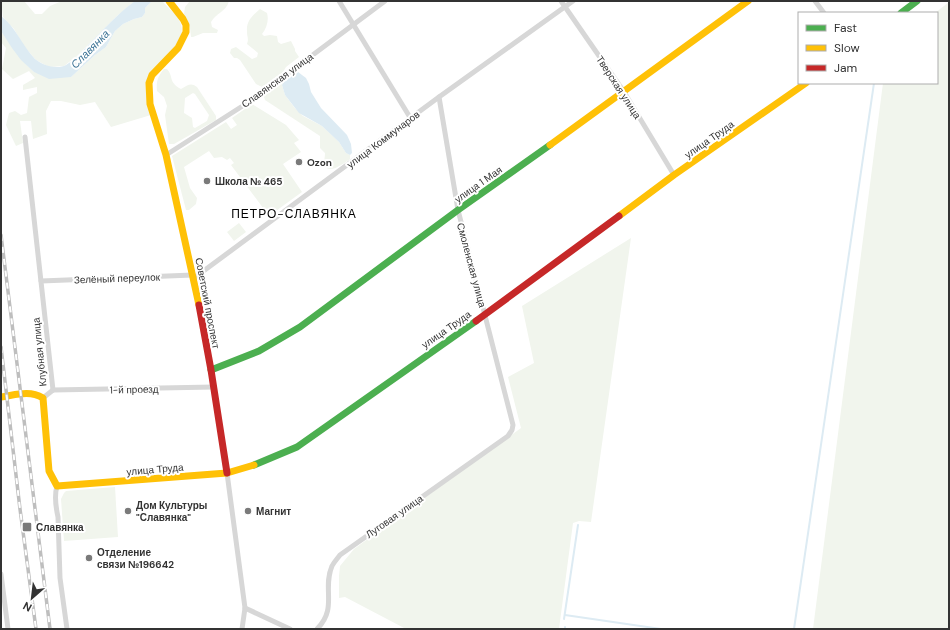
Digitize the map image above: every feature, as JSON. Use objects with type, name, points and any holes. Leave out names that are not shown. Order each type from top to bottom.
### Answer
[{"type":"street","name":"Советский проспект","points":[[169,1],[183,19],[186,25],[186,32],[178,48],[152,76],[149,93],[150,104],[166,155],[194,276],[214,387],[245,608],[242,629]]},
{"type":"street","points":[[340,1],[411,119]]},
{"type":"street","name":"Славянская улица","points":[[166,155],[255,98],[385,1]]},
{"type":"street","name":"Тверская улица","points":[[561,1],[624,92],[674,175]]},
{"type":"street","name":"улица Коммунаров","points":[[194,276],[573,1]]},
{"type":"street","name":"улица 1 Мая","points":[[211,370],[259,350],[300,327],[458,210],[624,92],[748,1]]},
{"type":"street","points":[[815,1],[823,12]]},
{"type":"street","points":[[902,12],[917,1]]},
{"type":"street","name":"улица Труда","points":[[57,486],[227,473],[241,470],[297,447],[485,314],[674,175],[805,84]]},
{"type":"street","name":"Смоленская улица","points":[[439,98],[458,210],[513,425],[512,430]]},
{"type":"street","name":"Клубная улица","points":[[25,137],[54,390],[43,398],[50,471],[57,486],[56,510],[58,517],[60,578],[67,629]]},
{"type":"street","name":"Зелёный переулок","points":[[42,281],[194,276]]},
{"type":"street","name":"1-й проезд","points":[[54,390],[214,387]]},
{"type":"street","points":[[1,397],[21,394],[38,394],[43,398]]},
{"type":"street","name":"Луговая улица","points":[[317,629],[324,621],[328,611],[329,577],[332,565],[340,555],[508,436],[512,430]]},
{"type":"street","points":[[1,574],[8,629]]},
{"type":"street","points":[[245,608],[290,629]]},
{"type":"shaded area","points":[[1,1],[24,1],[35,14],[42,14],[50,6],[62,1],[135,1],[118,15],[78,55],[64,66],[49,67],[36,60],[23,45],[14,29],[3,17]]},
{"type":"shaded area","points":[[152,1],[162,1],[177,16],[182,29],[181,36],[174,49],[152,70],[151,115],[111,127],[95,102],[80,105],[61,101],[51,101],[46,111],[47,134],[33,139],[31,121],[20,121],[23,143],[16,146],[6,125],[9,113],[15,111],[21,115],[27,113],[29,97],[37,93],[37,87],[23,90],[23,85],[35,78],[29,71],[13,79],[2,69],[6,48],[1,42],[1,31],[21,59],[34,72],[71,77],[106,47],[115,31],[123,24],[142,17],[145,13],[145,8]]},
{"type":"shaded area","points":[[190,1],[229,1],[226,8],[211,22],[212,27],[218,30],[217,33],[203,33],[191,37],[190,28],[184,14],[185,7]]},
{"type":"shaded area","points":[[949,2],[949,629],[813,629],[883,84],[938,84],[938,12],[936,12]]},
{"type":"shaded area","points":[[260,9],[267,13],[268,16],[267,24],[262,34],[264,36],[277,36],[278,42],[281,44],[291,41],[299,57],[286,67],[283,72],[262,87],[256,84],[240,60],[234,58],[230,53],[231,49],[236,47],[252,59],[257,57],[258,53],[247,44],[247,27],[250,18]]},
{"type":"shaded area","points":[[164,69],[167,69],[174,84],[181,89],[191,84],[195,85],[216,116],[216,120],[174,144],[169,144],[165,115],[167,106],[164,97],[157,91],[157,81]],"holes":[[[193,93],[209,115],[207,121],[195,128],[193,127],[192,118],[184,113],[185,98]]]},
{"type":"shaded area","points":[[286,79],[282,85],[285,95],[294,107],[303,116],[322,126],[339,142],[346,153],[350,155],[350,159],[336,168],[328,169],[324,163],[325,153],[320,148],[320,136],[265,100],[265,94]]},
{"type":"shaded area","points":[[252,104],[286,125],[299,140],[294,143],[301,152],[283,164],[302,192],[269,216],[231,165],[234,163],[230,158],[227,160],[222,157],[214,158],[209,151],[184,167],[190,188],[197,198],[196,204],[189,210],[186,210],[172,156],[226,122],[231,129],[237,125],[232,118]]},
{"type":"shaded area","points":[[239,223],[246,232],[234,241],[227,232]]},
{"type":"shaded area","points":[[631,238],[591,522],[579,521],[573,523],[559,629],[406,629],[345,597],[339,598],[340,566],[354,549],[521,428],[508,377],[534,363],[522,306]]},
{"type":"shaded area","points":[[115,487],[118,537],[64,541],[61,499],[64,493],[66,491]]},
{"type":"water","points":[[135,1],[152,1],[145,8],[145,13],[142,17],[123,24],[115,31],[106,47],[71,77],[49,79],[34,72],[21,60],[1,31],[1,16],[15,31],[35,59],[50,66],[58,67],[66,65],[78,56],[114,19]]},
{"type":"water","points":[[298,72],[306,78],[311,92],[321,108],[347,135],[351,144],[352,153],[350,155],[346,153],[339,142],[322,126],[299,113],[285,95],[282,85],[286,79]]},
{"type":"waterway","points":[[794,629],[874,84]]},
{"type":"waterway","points":[[564,619],[578,525]]},
{"type":"waterway","points":[[565,615],[661,629]]},
{"type":"railway","points":[[1,235],[50,629]]},
{"type":"railway","points":[[1,347],[36,629]]},
{"type":"traffic: fast","points":[[902,12],[917,1]]},
{"type":"traffic: fast","points":[[211,370],[259,351],[300,327],[458,210],[550,145]]},
{"type":"traffic: fast","points":[[254,465],[297,447],[476,321]]},
{"type":"traffic: slow","points":[[169,1],[183,19],[186,25],[186,32],[178,48],[152,75],[149,83],[150,104],[166,155],[199,305]]},
{"type":"traffic: slow","points":[[550,145],[748,1]]},
{"type":"traffic: slow","points":[[619,216],[674,175],[805,84]]},
{"type":"traffic: slow","points":[[1,397],[17,394],[33,394],[43,398],[49,471],[57,486],[227,473],[254,465]]},
{"type":"traffic: jam","points":[[476,321],[619,216]]},
{"type":"traffic: jam","points":[[199,305],[227,473]]},
{"type":"place","name":"Ozon","points":[[299,162]]},
{"type":"place","name":"Школа № 465","points":[[207,181]]},
{"type":"place","name":"Дом Культуры \"Славянка\"","points":[[128,511]]},
{"type":"place","name":"Магнит","points":[[248,511]]},
{"type":"place","name":"Славянка","points":[[27,527]]},
{"type":"place","name":"Отделение связи №196642","points":[[89,558]]},
{"type":"district","name":"ПЕТРО-СЛАВЯНКА","points":[[294,214]]}]
